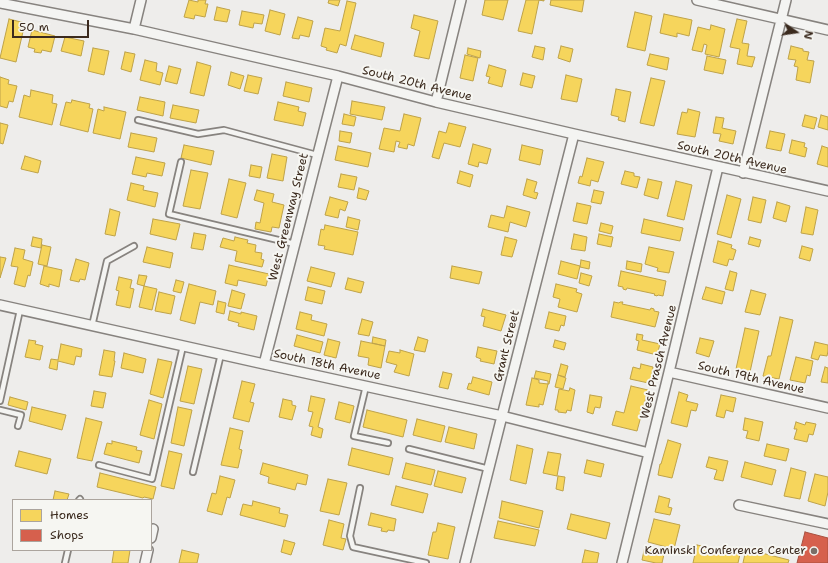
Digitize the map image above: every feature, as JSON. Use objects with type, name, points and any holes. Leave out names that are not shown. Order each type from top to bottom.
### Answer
[{"type":"street","points":[[134,29],[141,0]]},
{"type":"street","points":[[436,102],[461,0]]},
{"type":"street","points":[[697,0],[828,30]]},
{"type":"street","points":[[743,173],[786,0]]},
{"type":"street","name":"South 20th Avenue","points":[[0,4],[134,29],[338,76],[436,102],[743,173],[828,191]]},
{"type":"street","name":"West Greenway Street","points":[[264,364],[338,76]]},
{"type":"street","name":"Grant Street","points":[[465,563],[574,134]]},
{"type":"street","name":"West Prasch Avenue","points":[[622,563],[718,167]]},
{"type":"street","name":"South 18th Avenue","points":[[0,305],[502,416],[649,453]]},
{"type":"street","name":"South 19th Avenue","points":[[669,372],[828,408]]},
{"type":"street","points":[[739,505],[828,524]]},
{"type":"street","points":[[145,563],[148,551]]},
{"type":"lane","points":[[138,120],[198,134],[224,130],[317,155]]},
{"type":"lane","points":[[181,162],[169,214],[295,244]]},
{"type":"lane","points":[[92,326],[107,261],[134,246]]},
{"type":"lane","points":[[0,401],[20,310]]},
{"type":"lane","points":[[99,465],[152,479],[183,346]]},
{"type":"lane","points":[[192,472],[221,354]]},
{"type":"lane","points":[[366,386],[354,436],[388,443]]},
{"type":"lane","points":[[0,410],[20,415],[18,426]]},
{"type":"lane","points":[[409,449],[489,469]]},
{"type":"lane","points":[[360,488],[350,536],[353,547],[426,563]]},
{"type":"lane","points":[[65,563],[68,551]]},
{"type":"building: Homes","points":[[189,0],[198,2],[198,0],[206,0],[205,4],[208,4],[205,17],[195,15],[194,19],[184,17]]},
{"type":"building: Homes","points":[[329,0],[340,0],[338,6],[328,3]]},
{"type":"building: Homes","points":[[485,0],[508,0],[503,20],[482,15]]},
{"type":"building: Homes","points":[[526,0],[539,0],[532,34],[518,31]]},
{"type":"building: Homes","points":[[551,0],[584,0],[582,12],[550,5]]},
{"type":"building: Homes","points":[[347,1],[356,3],[346,46],[340,44],[337,53],[326,50],[327,48],[321,46],[325,28],[340,31]]},
{"type":"building: Homes","points":[[217,7],[230,10],[227,22],[214,20]]},
{"type":"building: Homes","points":[[270,10],[285,14],[280,35],[265,31]]},
{"type":"building: Homes","points":[[242,11],[264,15],[262,24],[254,23],[253,28],[239,25]]},
{"type":"building: Homes","points":[[635,12],[652,16],[645,51],[627,47]]},
{"type":"building: Homes","points":[[664,14],[692,20],[689,36],[677,33],[677,37],[660,33]]},
{"type":"building: Homes","points":[[414,15],[438,21],[429,59],[414,56],[420,31],[411,28]]},
{"type":"building: Homes","points":[[298,17],[313,21],[309,37],[300,35],[299,39],[292,38]]},
{"type":"building: Homes","points":[[9,19],[25,23],[16,62],[0,58]]},
{"type":"building: Homes","points":[[737,19],[747,21],[742,43],[749,44],[747,56],[755,57],[752,67],[737,64],[740,49],[730,47]]},
{"type":"building: Homes","points":[[711,25],[725,29],[719,57],[705,54],[707,45],[704,44],[702,52],[692,50],[698,27],[710,30]]},
{"type":"building: Homes","points":[[32,30],[55,36],[51,52],[42,50],[41,53],[34,52],[35,49],[28,47]]},
{"type":"building: Homes","points":[[355,35],[384,43],[381,57],[351,49]]},
{"type":"building: Homes","points":[[65,37],[84,41],[81,56],[61,51]]},
{"type":"building: Homes","points":[[535,46],[545,48],[543,60],[532,57]]},
{"type":"building: Homes","points":[[561,46],[573,49],[570,62],[558,58]]},
{"type":"building: Homes","points":[[791,46],[809,52],[807,60],[814,61],[810,83],[796,80],[798,67],[794,66],[796,60],[788,59]]},
{"type":"building: Homes","points":[[93,48],[109,51],[104,75],[88,71]]},
{"type":"building: Homes","points":[[468,48],[481,51],[480,58],[467,54]]},
{"type":"building: Homes","points":[[125,52],[135,54],[131,72],[121,69]]},
{"type":"building: Homes","points":[[650,54],[669,58],[667,70],[647,65]]},
{"type":"building: Homes","points":[[465,55],[478,58],[473,81],[460,78]]},
{"type":"building: Homes","points":[[707,56],[726,60],[723,74],[704,70]]},
{"type":"building: Homes","points":[[145,60],[157,63],[156,71],[163,73],[160,85],[140,80]]},
{"type":"building: Homes","points":[[197,62],[211,66],[204,96],[190,93]]},
{"type":"building: Homes","points":[[489,65],[506,70],[502,87],[488,83],[490,77],[486,76]]},
{"type":"building: Homes","points":[[169,66],[181,69],[177,84],[165,81]]},
{"type":"building: Homes","points":[[231,72],[244,76],[240,89],[228,85]]},
{"type":"building: Homes","points":[[523,73],[535,76],[532,88],[520,85]]},
{"type":"building: Homes","points":[[248,75],[262,78],[258,94],[244,91]]},
{"type":"building: Homes","points":[[566,75],[582,79],[577,102],[561,99]]},
{"type":"building: Homes","points":[[0,77],[9,80],[8,84],[17,86],[13,102],[9,101],[7,108],[0,106]]},
{"type":"building: Homes","points":[[651,78],[665,81],[654,126],[640,123]]},
{"type":"building: Homes","points":[[286,82],[312,88],[309,102],[283,96]]},
{"type":"building: Homes","points":[[616,89],[631,92],[625,122],[618,120],[619,117],[611,115]]},
{"type":"building: Homes","points":[[31,90],[53,95],[52,103],[57,104],[52,125],[19,117],[24,95],[30,97]]},
{"type":"building: Homes","points":[[140,97],[165,102],[163,116],[137,110]]},
{"type":"building: Homes","points":[[72,100],[90,104],[89,108],[93,109],[88,132],[60,125],[66,102],[71,103]]},
{"type":"building: Homes","points":[[352,101],[385,107],[382,120],[350,114]]},
{"type":"building: Homes","points":[[278,102],[299,107],[298,111],[306,113],[303,126],[274,120]]},
{"type":"building: Homes","points":[[173,105],[199,110],[196,123],[170,118]]},
{"type":"building: Homes","points":[[104,107],[126,112],[120,139],[93,133],[98,109],[104,111]]},
{"type":"building: Homes","points":[[688,109],[700,112],[695,137],[677,134],[682,112],[687,113]]},
{"type":"building: Homes","points":[[344,114],[356,117],[354,126],[342,124]]},
{"type":"building: Homes","points":[[404,114],[421,118],[414,146],[408,144],[407,149],[398,147],[400,142],[396,141],[394,152],[379,149],[384,128],[400,131]]},
{"type":"building: Homes","points":[[805,115],[817,118],[814,129],[802,126]]},
{"type":"building: Homes","points":[[821,115],[828,117],[828,130],[818,127]]},
{"type":"building: Homes","points":[[716,117],[724,118],[722,128],[736,131],[733,144],[719,141],[721,134],[713,133]]},
{"type":"building: Homes","points":[[0,123],[8,125],[3,144],[0,143]]},
{"type":"building: Homes","points":[[449,123],[466,127],[460,147],[444,143],[439,159],[432,157],[439,131],[446,133]]},
{"type":"building: Homes","points":[[340,131],[352,133],[350,143],[339,141]]},
{"type":"building: Homes","points":[[770,131],[785,134],[781,151],[766,148]]},
{"type":"building: Homes","points":[[131,133],[157,138],[154,152],[128,147]]},
{"type":"building: Homes","points":[[792,140],[805,143],[804,147],[807,148],[805,157],[789,153]]},
{"type":"building: Homes","points":[[473,144],[491,149],[487,164],[479,162],[478,167],[468,164]]},
{"type":"building: Homes","points":[[184,145],[214,151],[211,165],[181,158]]},
{"type":"building: Homes","points":[[522,145],[543,150],[540,165],[519,160]]},
{"type":"building: Homes","points":[[338,146],[371,153],[368,167],[335,160]]},
{"type":"building: Homes","points":[[822,146],[828,148],[828,167],[817,164]]},
{"type":"building: Homes","points":[[272,154],[287,157],[283,181],[267,178]]},
{"type":"building: Homes","points":[[25,156],[41,161],[38,173],[21,169]]},
{"type":"building: Homes","points":[[136,157],[165,163],[162,176],[147,173],[146,177],[132,174]]},
{"type":"building: Homes","points":[[587,158],[604,162],[598,182],[591,180],[590,186],[578,183],[580,176],[582,177]]},
{"type":"building: Homes","points":[[251,165],[262,167],[260,178],[249,176]]},
{"type":"building: Homes","points":[[191,170],[208,173],[200,209],[183,206]]},
{"type":"building: Homes","points":[[460,171],[473,175],[470,187],[457,183]]},
{"type":"building: Homes","points":[[625,171],[634,173],[634,176],[640,177],[637,188],[621,184]]},
{"type":"building: Homes","points":[[341,174],[357,177],[354,190],[338,187]]},
{"type":"building: Homes","points":[[229,179],[246,183],[237,218],[221,214]]},
{"type":"building: Homes","points":[[527,179],[537,182],[534,192],[538,193],[536,199],[523,195]]},
{"type":"building: Homes","points":[[648,179],[662,182],[658,199],[644,195]]},
{"type":"building: Homes","points":[[676,181],[692,185],[684,220],[667,216]]},
{"type":"building: Homes","points":[[131,183],[144,186],[143,190],[158,193],[155,207],[127,200]]},
{"type":"building: Homes","points":[[359,188],[369,191],[366,200],[357,198]]},
{"type":"building: Homes","points":[[257,190],[274,194],[272,202],[284,205],[279,228],[272,227],[271,232],[255,229],[256,222],[260,223],[264,203],[254,200]]},
{"type":"building: Homes","points":[[594,190],[604,192],[601,204],[591,202]]},
{"type":"building: Homes","points":[[727,195],[741,199],[731,238],[717,234]]},
{"type":"building: Homes","points":[[330,197],[348,202],[345,211],[340,209],[338,218],[325,215]]},
{"type":"building: Homes","points":[[753,197],[766,200],[761,223],[748,220]]},
{"type":"building: Homes","points":[[777,202],[790,206],[786,222],[773,218]]},
{"type":"building: Homes","points":[[577,203],[591,206],[587,224],[573,221]]},
{"type":"building: Homes","points":[[507,206],[530,212],[526,227],[510,222],[508,232],[488,227],[491,215],[504,218]]},
{"type":"building: Homes","points":[[806,207],[818,210],[813,235],[801,233]]},
{"type":"building: Homes","points":[[110,209],[120,212],[115,236],[105,234]]},
{"type":"building: Homes","points":[[348,217],[360,220],[358,230],[346,227]]},
{"type":"building: Homes","points":[[153,219],[180,224],[176,240],[150,234]]},
{"type":"building: Homes","points":[[644,219],[683,228],[680,241],[641,233]]},
{"type":"building: Homes","points":[[601,223],[613,226],[611,234],[599,231]]},
{"type":"building: Homes","points":[[325,225],[358,232],[353,255],[324,249],[325,246],[318,245],[321,229],[324,230]]},
{"type":"building: Homes","points":[[194,233],[206,235],[203,250],[191,248]]},
{"type":"building: Homes","points":[[574,234],[587,237],[585,251],[571,249]]},
{"type":"building: Homes","points":[[599,234],[613,237],[611,247],[597,244]]},
{"type":"building: Homes","points":[[33,237],[42,239],[41,248],[31,246]]},
{"type":"building: Homes","points":[[235,237],[248,240],[247,243],[256,245],[255,252],[262,253],[261,259],[264,260],[262,267],[235,261],[237,251],[220,247],[223,238],[234,241]]},
{"type":"building: Homes","points":[[505,237],[517,240],[512,257],[501,255]]},
{"type":"building: Homes","points":[[750,237],[761,240],[759,247],[748,244]]},
{"type":"building: Homes","points":[[718,241],[732,245],[731,248],[736,250],[733,260],[729,259],[727,266],[713,262]]},
{"type":"building: Homes","points":[[42,245],[51,247],[47,266],[38,264]]},
{"type":"building: Homes","points":[[802,246],[813,249],[810,261],[799,258]]},
{"type":"building: Homes","points":[[147,247],[173,253],[170,268],[143,262]]},
{"type":"building: Homes","points":[[649,247],[674,252],[669,273],[657,271],[658,268],[645,264]]},
{"type":"building: Homes","points":[[15,248],[25,250],[23,259],[33,262],[30,276],[28,275],[25,287],[14,284],[18,267],[11,266]]},
{"type":"building: Homes","points":[[0,257],[6,258],[0,278]]},
{"type":"building: Homes","points":[[76,259],[89,263],[85,280],[80,279],[79,282],[70,280]]},
{"type":"building: Homes","points":[[581,260],[590,262],[589,269],[580,267]]},
{"type":"building: Homes","points":[[561,261],[580,266],[577,279],[558,274]]},
{"type":"building: Homes","points":[[627,261],[642,264],[641,272],[626,269]]},
{"type":"building: Homes","points":[[229,265],[269,274],[266,286],[238,280],[237,286],[225,283]]},
{"type":"building: Homes","points":[[44,266],[62,270],[59,287],[49,284],[49,287],[40,284]]},
{"type":"building: Homes","points":[[452,266],[482,272],[479,284],[450,278]]},
{"type":"building: Homes","points":[[311,267],[335,273],[331,287],[307,281]]},
{"type":"building: Homes","points":[[621,271],[666,281],[663,296],[657,296],[654,295],[655,294],[627,288],[626,290],[623,289],[623,287],[618,286]]},
{"type":"building: Homes","points":[[730,271],[737,273],[733,291],[725,289]]},
{"type":"building: Homes","points":[[581,273],[592,276],[589,286],[579,283]]},
{"type":"building: Homes","points":[[139,275],[147,276],[144,286],[137,284]]},
{"type":"building: Homes","points":[[119,277],[132,280],[130,288],[134,289],[130,308],[116,305],[119,291],[116,290]]},
{"type":"building: Homes","points":[[348,278],[364,282],[361,293],[345,289]]},
{"type":"building: Homes","points":[[176,280],[184,282],[181,293],[173,291]]},
{"type":"building: Homes","points":[[189,284],[216,291],[213,305],[200,302],[195,324],[180,320]]},
{"type":"building: Homes","points":[[556,284],[577,289],[576,292],[582,294],[577,312],[558,307],[560,299],[553,297]]},
{"type":"building: Homes","points":[[144,286],[157,289],[152,310],[139,307]]},
{"type":"building: Homes","points":[[308,287],[325,291],[322,304],[305,300]]},
{"type":"building: Homes","points":[[706,287],[725,292],[722,304],[702,299]]},
{"type":"building: Homes","points":[[232,290],[245,294],[241,309],[228,306]]},
{"type":"building: Homes","points":[[751,290],[766,294],[760,315],[745,312]]},
{"type":"building: Homes","points":[[159,292],[175,296],[171,314],[155,311]]},
{"type":"building: Homes","points":[[218,301],[226,303],[224,314],[216,312]]},
{"type":"building: Homes","points":[[614,302],[623,302],[622,304],[650,310],[651,308],[654,309],[654,311],[659,312],[655,327],[611,317]]},
{"type":"building: Homes","points":[[483,309],[506,315],[501,331],[483,326],[485,317],[481,316]]},
{"type":"building: Homes","points":[[230,311],[257,316],[254,330],[238,326],[239,323],[228,320]]},
{"type":"building: Homes","points":[[300,312],[312,315],[311,320],[327,324],[324,336],[296,329]]},
{"type":"building: Homes","points":[[549,312],[566,316],[564,326],[561,325],[559,331],[545,328]]},
{"type":"building: Homes","points":[[780,317],[793,320],[779,379],[763,376],[768,356],[771,356]]},
{"type":"building: Homes","points":[[362,319],[373,322],[369,336],[358,334]]},
{"type":"building: Homes","points":[[745,328],[759,331],[750,372],[736,369]]},
{"type":"building: Homes","points":[[637,334],[643,335],[642,340],[660,344],[657,355],[637,350],[639,341],[636,340]]},
{"type":"building: Homes","points":[[297,335],[323,342],[320,353],[294,346]]},
{"type":"building: Homes","points":[[373,337],[386,340],[385,346],[372,343]]},
{"type":"building: Homes","points":[[418,337],[428,340],[425,352],[414,350]]},
{"type":"building: Homes","points":[[700,338],[714,341],[709,357],[696,353]]},
{"type":"building: Homes","points":[[328,339],[340,342],[336,358],[324,355]]},
{"type":"building: Homes","points":[[29,340],[36,341],[35,344],[43,346],[40,360],[25,357]]},
{"type":"building: Homes","points":[[555,340],[566,343],[564,350],[553,347]]},
{"type":"building: Homes","points":[[361,341],[385,346],[381,368],[368,365],[369,358],[358,356]]},
{"type":"building: Homes","points":[[815,342],[828,345],[827,356],[820,355],[818,360],[811,358]]},
{"type":"building: Homes","points":[[61,344],[82,349],[81,357],[76,356],[74,365],[58,361],[57,370],[49,368],[51,359],[58,360]]},
{"type":"building: Homes","points":[[478,347],[497,351],[494,364],[480,361],[481,359],[476,357]]},
{"type":"building: Homes","points":[[104,350],[115,352],[112,377],[99,375]]},
{"type":"building: Homes","points":[[400,350],[414,354],[409,376],[394,372],[397,365],[386,362],[389,351],[400,353]]},
{"type":"building: Homes","points":[[124,353],[146,359],[143,373],[121,368]]},
{"type":"building: Homes","points":[[796,357],[813,361],[810,376],[807,375],[805,383],[790,380]]},
{"type":"building: Homes","points":[[158,359],[172,362],[163,398],[150,394]]},
{"type":"building: Homes","points":[[561,364],[568,366],[565,377],[558,375]]},
{"type":"building: Homes","points":[[641,364],[653,367],[652,374],[655,375],[653,384],[630,379],[633,367],[640,369]]},
{"type":"building: Homes","points":[[188,366],[202,369],[194,404],[180,401]]},
{"type":"building: Homes","points":[[825,367],[828,368],[828,383],[821,382]]},
{"type":"building: Homes","points":[[536,371],[551,374],[549,384],[548,381],[534,378]]},
{"type":"building: Homes","points":[[443,372],[452,374],[448,389],[439,387]]},
{"type":"building: Homes","points":[[558,375],[566,378],[563,389],[555,387]]},
{"type":"building: Homes","points":[[473,377],[492,382],[489,395],[467,389],[469,383],[471,384]]},
{"type":"building: Homes","points":[[532,378],[539,380],[539,383],[548,384],[543,405],[539,404],[539,407],[526,405]]},
{"type":"building: Homes","points":[[242,381],[255,384],[250,402],[254,403],[249,422],[233,418]]},
{"type":"building: Homes","points":[[631,386],[648,390],[637,431],[612,425],[616,411],[624,413]]},
{"type":"building: Homes","points":[[570,388],[575,390],[571,411],[567,410],[566,413],[558,412],[558,410],[555,410],[559,389],[569,391]]},
{"type":"building: Homes","points":[[94,391],[106,393],[103,408],[91,406]]},
{"type":"building: Homes","points":[[679,392],[688,395],[686,401],[698,404],[696,411],[691,410],[687,427],[671,423]]},
{"type":"building: Homes","points":[[590,395],[602,397],[600,408],[595,407],[593,414],[587,412]]},
{"type":"building: Homes","points":[[721,395],[736,398],[733,412],[726,410],[724,418],[716,416]]},
{"type":"building: Homes","points":[[311,396],[325,399],[318,427],[323,429],[321,438],[311,435],[313,427],[309,426],[313,412],[308,411]]},
{"type":"building: Homes","points":[[10,397],[28,402],[26,410],[8,405]]},
{"type":"building: Homes","points":[[283,399],[292,401],[292,405],[296,406],[292,420],[279,417]]},
{"type":"building: Homes","points":[[149,400],[162,404],[154,439],[140,435]]},
{"type":"building: Homes","points":[[339,402],[354,406],[350,423],[335,419]]},
{"type":"building: Homes","points":[[32,407],[66,415],[62,430],[29,421]]},
{"type":"building: Homes","points":[[178,407],[192,410],[184,446],[171,443]]},
{"type":"building: Homes","points":[[367,410],[407,420],[403,437],[363,427]]},
{"type":"building: Homes","points":[[86,418],[102,422],[92,461],[77,458]]},
{"type":"building: Homes","points":[[745,418],[763,422],[759,441],[746,438],[748,431],[743,430]]},
{"type":"building: Homes","points":[[417,419],[445,426],[441,442],[413,435]]},
{"type":"building: Homes","points":[[796,422],[805,425],[806,422],[816,424],[813,435],[809,434],[807,442],[794,439],[797,429],[794,429]]},
{"type":"building: Homes","points":[[449,427],[477,434],[474,449],[445,442]]},
{"type":"building: Homes","points":[[230,428],[243,431],[239,449],[242,450],[238,468],[221,465]]},
{"type":"building: Homes","points":[[668,440],[681,444],[672,478],[658,475]]},
{"type":"building: Homes","points":[[112,441],[137,447],[136,450],[142,451],[139,463],[104,454],[107,443],[112,444]]},
{"type":"building: Homes","points":[[767,444],[789,449],[786,461],[764,456]]},
{"type":"building: Homes","points":[[517,445],[533,449],[526,484],[510,480]]},
{"type":"building: Homes","points":[[352,448],[393,458],[389,475],[348,465]]},
{"type":"building: Homes","points":[[19,451],[51,459],[47,474],[15,466]]},
{"type":"building: Homes","points":[[169,451],[182,454],[174,489],[161,486]]},
{"type":"building: Homes","points":[[548,452],[561,454],[557,476],[543,473]]},
{"type":"building: Homes","points":[[709,457],[728,461],[723,481],[714,479],[717,470],[706,467]]},
{"type":"building: Homes","points":[[587,460],[604,464],[601,477],[584,473]]},
{"type":"building: Homes","points":[[745,462],[776,470],[772,485],[741,477]]},
{"type":"building: Homes","points":[[263,463],[308,475],[306,485],[297,483],[295,490],[268,483],[269,477],[260,474]]},
{"type":"building: Homes","points":[[406,463],[435,470],[431,485],[402,478]]},
{"type":"building: Homes","points":[[791,468],[806,472],[800,499],[784,496]]},
{"type":"building: Homes","points":[[438,471],[466,478],[462,493],[434,486]]},
{"type":"building: Homes","points":[[100,473],[156,487],[153,499],[97,487]]},
{"type":"building: Homes","points":[[815,474],[828,477],[828,492],[825,506],[808,501]]},
{"type":"building: Homes","points":[[220,476],[235,480],[230,498],[227,497],[222,515],[207,511],[212,493],[216,494]]},
{"type":"building: Homes","points":[[558,476],[565,477],[563,491],[556,489]]},
{"type":"building: Homes","points":[[328,479],[347,483],[339,515],[320,511]]},
{"type":"building: Homes","points":[[396,486],[428,494],[423,513],[391,505]]},
{"type":"building: Homes","points":[[55,491],[69,494],[67,499],[53,499]]},
{"type":"building: Homes","points":[[659,496],[670,499],[668,507],[672,508],[670,515],[655,512]]},
{"type":"building: Homes","points":[[253,501],[280,508],[279,513],[288,515],[285,527],[240,515],[243,504],[252,506]]},
{"type":"building: Homes","points":[[502,501],[543,511],[539,528],[499,518]]},
{"type":"building: Homes","points":[[371,513],[396,519],[394,531],[381,531],[382,528],[368,525]]},
{"type":"building: Homes","points":[[571,514],[610,523],[606,539],[567,529]]},
{"type":"building: Homes","points":[[654,519],[680,525],[674,549],[648,542]]},
{"type":"building: Homes","points":[[329,520],[344,524],[341,538],[346,539],[343,550],[323,545]]},
{"type":"building: Homes","points":[[498,521],[539,530],[535,546],[494,538]]},
{"type":"building: Homes","points":[[438,523],[455,527],[448,559],[428,555],[433,532],[436,532]]},
{"type":"building: Homes","points":[[284,540],[295,543],[291,555],[281,552]]},
{"type":"building: Homes","points":[[697,545],[740,554],[738,563],[693,563]]},
{"type":"building: Homes","points":[[645,546],[665,550],[662,563],[642,560]]},
{"type":"building: Homes","points":[[746,549],[789,560],[788,563],[743,563]]},
{"type":"building: Homes","points":[[182,550],[199,554],[197,563],[179,563]]},
{"type":"building: Homes","points":[[585,550],[599,553],[597,563],[582,563]]},
{"type":"building: Homes","points":[[114,551],[130,551],[128,563],[112,563]]},
{"type":"building: Shops","name":"Kaminski Conference Center","points":[[805,532],[828,538],[828,563],[797,563]]},
{"type":"place","name":"Kaminski Conference Center","points":[[814,551]]}]
